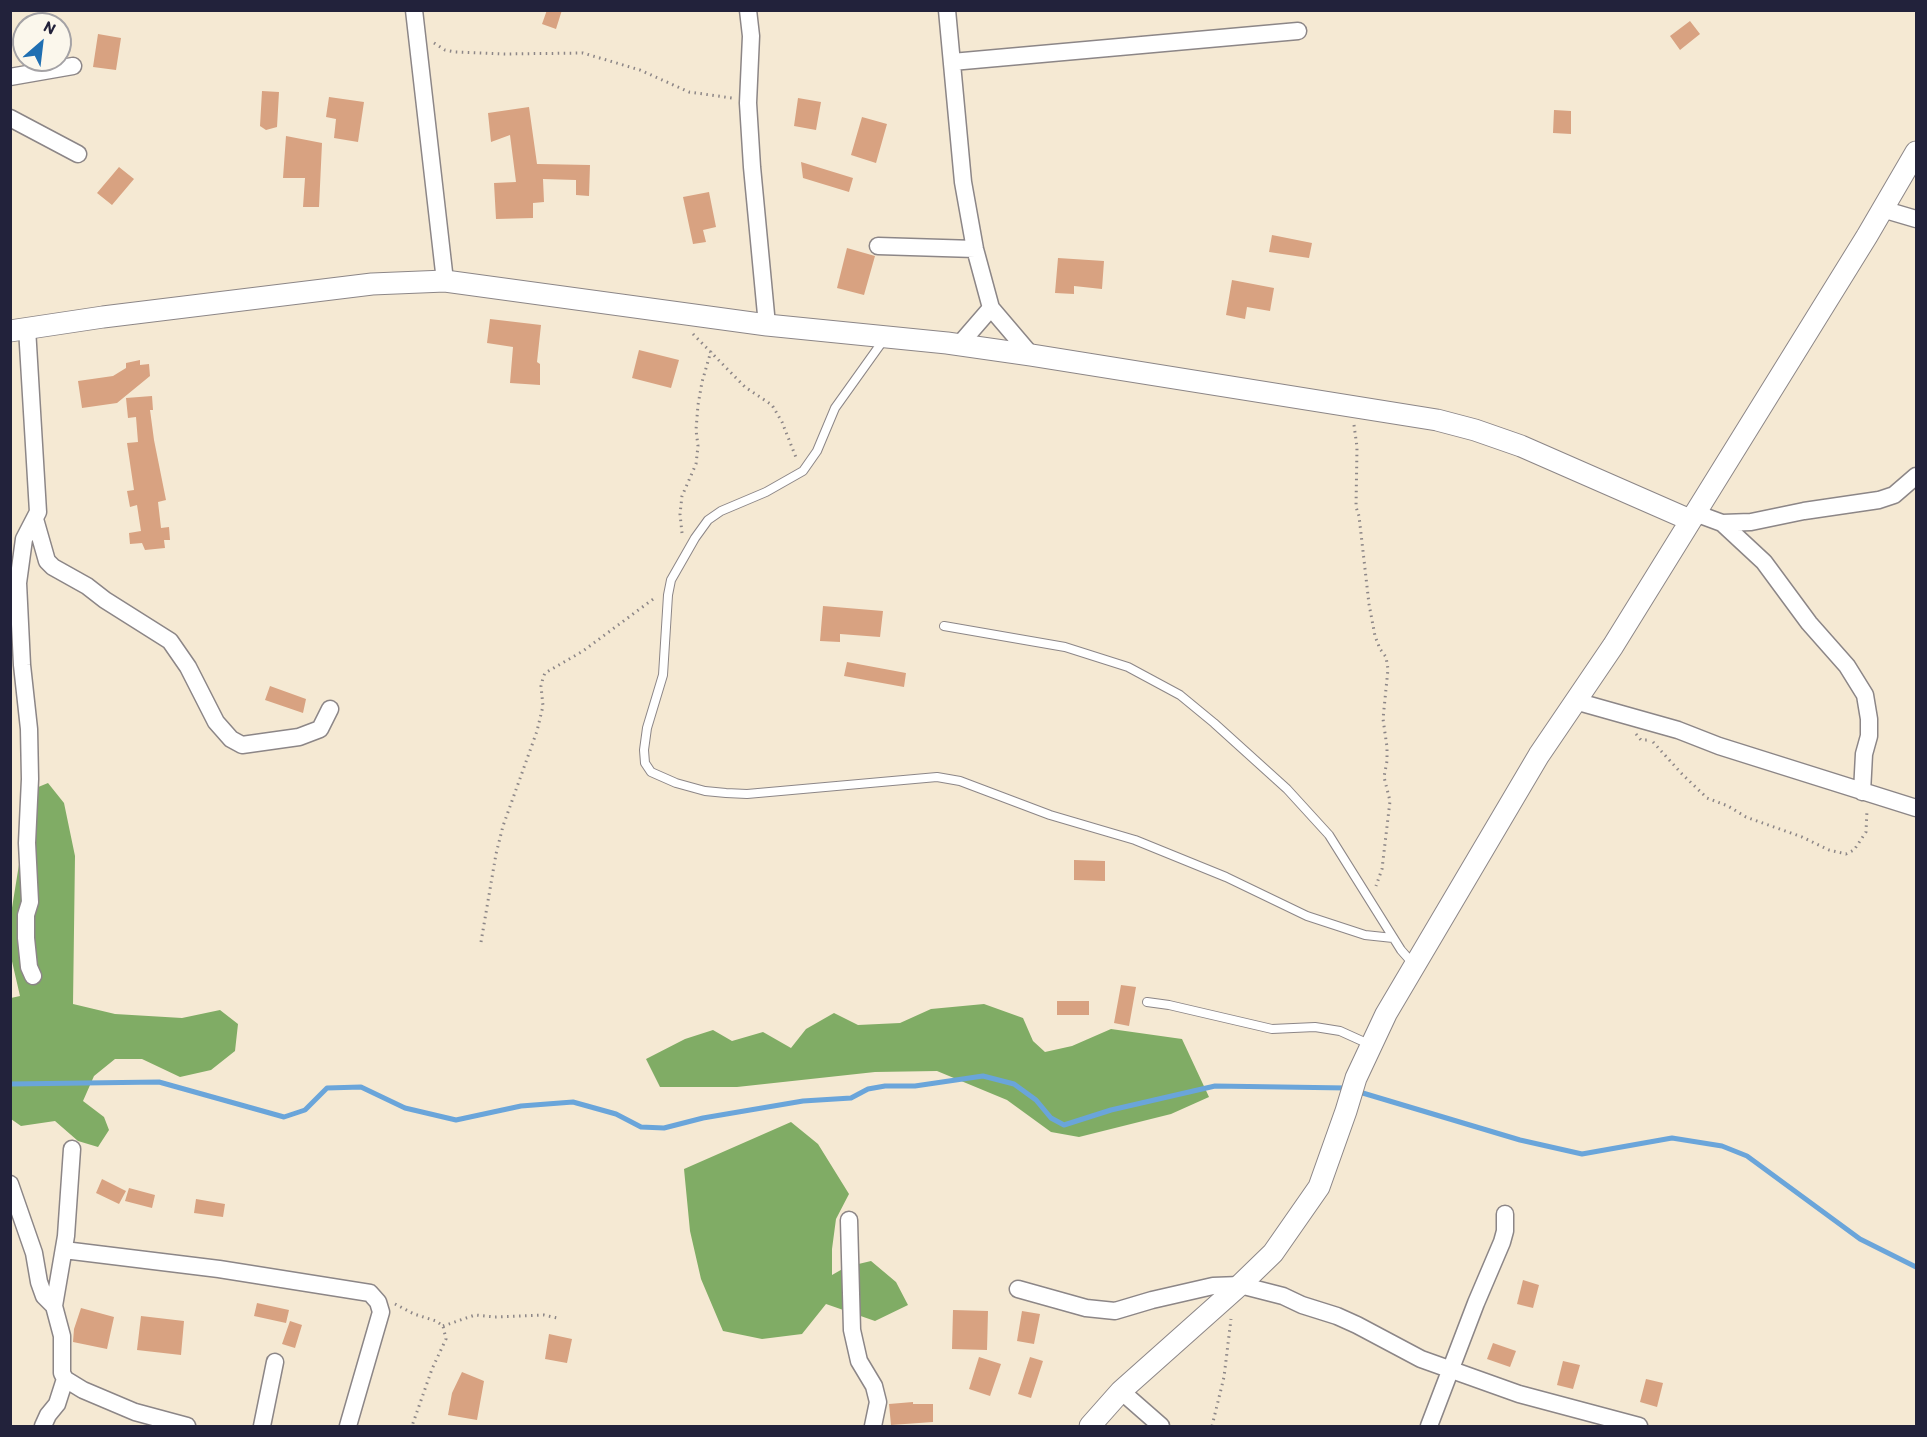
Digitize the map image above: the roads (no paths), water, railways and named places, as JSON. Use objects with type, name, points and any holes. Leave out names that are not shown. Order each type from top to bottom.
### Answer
[{"type":"street","points":[[414,10],[418,28],[445,281]]},
{"type":"street","points":[[748,10],[751,36],[748,104],[767,325]]},
{"type":"street","points":[[947,10],[963,182],[975,249],[991,308],[1031,355]]},
{"type":"street","points":[[952,62],[1298,31]]},
{"type":"street","points":[[10,77],[73,66]]},
{"type":"street","points":[[10,118],[78,154]]},
{"type":"street","points":[[1090,1426],[1121,1391],[1235,1290],[1273,1253],[1319,1187],[1356,1078],[1386,1014],[1539,755],[1613,646],[1917,152]]},
{"type":"street","points":[[1882,209],[1917,219]]},
{"type":"street","points":[[878,246],[975,249]]},
{"type":"street","points":[[33,976],[29,967],[26,938],[26,915],[30,902],[27,868],[29,729],[22,665],[18,583],[24,539],[38,512],[19,329],[372,284],[445,281],[767,325],[959,345],[1031,355],[1437,420],[1475,430],[1532,451],[1692,517],[1722,523],[1750,522],[1879,500],[1894,495],[1917,476]]},
{"type":"street","points":[[959,345],[991,308]]},
{"type":"street","points":[[35,519],[46,561],[170,641],[188,666],[216,722],[231,739],[242,745],[298,737],[320,729],[330,709]]},
{"type":"street","points":[[1722,523],[1764,562],[1809,623],[1847,666],[1864,695],[1869,719],[1869,736],[1864,754],[1865,793]]},
{"type":"street","points":[[1575,701],[1678,730],[1719,746],[1917,808]]},
{"type":"street","points":[[72,1149],[64,1250],[54,1306],[62,1336],[62,1374],[65,1379],[83,1390],[135,1412],[187,1426]]},
{"type":"street","points":[[10,1184],[34,1253],[41,1289],[44,1296],[54,1306]]},
{"type":"street","points":[[1430,1426],[1476,1303],[1502,1242],[1505,1231],[1505,1214]]},
{"type":"street","points":[[849,1221],[852,1330],[859,1361],[874,1386],[878,1402],[873,1426]]},
{"type":"street","points":[[64,1250],[128,1256],[370,1293],[378,1302],[381,1312],[348,1426]]},
{"type":"street","points":[[1018,1289],[1086,1308],[1115,1311],[1214,1286],[1283,1296],[1357,1324],[1421,1359],[1519,1394],[1639,1426]]},
{"type":"street","points":[[262,1426],[275,1362]]},
{"type":"street","points":[[43,1426],[57,1404],[65,1379]]},
{"type":"street","points":[[1121,1391],[1161,1426]]},
{"type":"lane","points":[[886,337],[836,408],[817,451],[803,471],[766,492],[721,511],[708,520],[672,580],[663,675],[647,728],[644,750],[645,763],[651,772],[661,778],[705,791],[747,794],[938,777],[960,781],[1050,814],[1135,840],[1219,873],[1307,916],[1365,934],[1393,938]]},
{"type":"lane","points":[[944,626],[1065,648],[1128,667],[1180,695],[1214,723],[1294,797],[1329,835],[1393,938],[1415,966]]},
{"type":"lane","points":[[1147,1002],[1199,1011],[1272,1029],[1315,1027],[1340,1031],[1371,1045]]},
{"type":"waterway","points":[[10,1084],[159,1082],[284,1117],[305,1110],[327,1088],[361,1087],[405,1108],[456,1120],[521,1106],[573,1102],[616,1114],[641,1127],[664,1128],[703,1118],[803,1101],[851,1098],[868,1089],[885,1086],[915,1086],[983,1076],[1014,1084],[1036,1100],[1051,1118],[1064,1125],[1111,1110],[1215,1086],[1347,1088]]},
{"type":"waterway","points":[[1356,1091],[1520,1140],[1582,1154],[1672,1138],[1722,1146],[1747,1156],[1860,1239],[1916,1267]]}]
